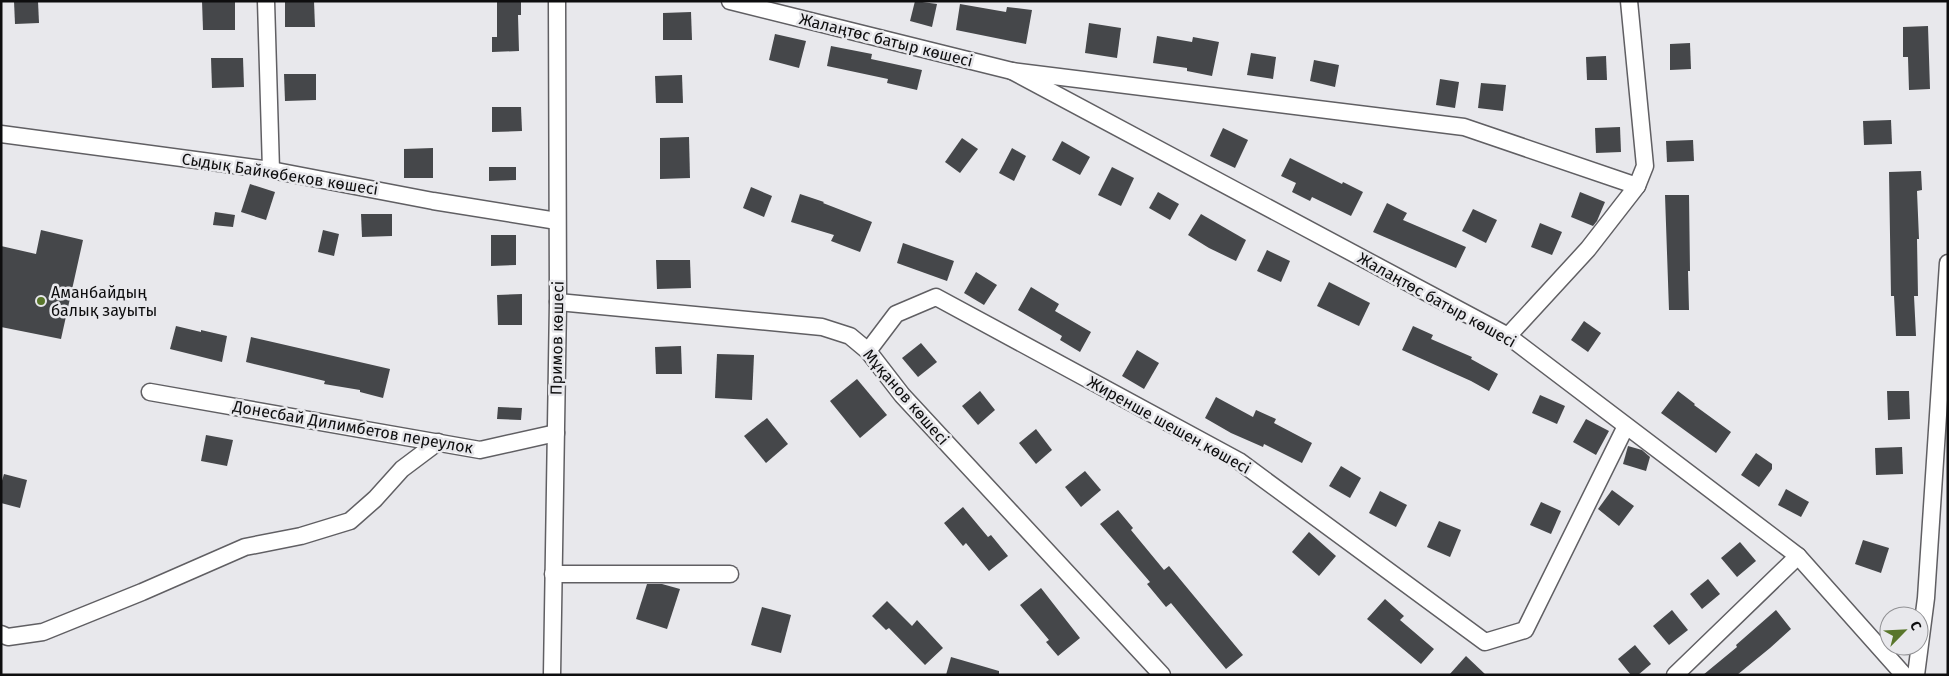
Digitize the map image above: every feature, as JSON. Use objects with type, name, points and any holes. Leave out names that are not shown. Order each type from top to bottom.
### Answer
[{"type":"street","points":[[266,1],[271,170]]},
{"type":"street","name":"Примов көшесі","points":[[552,675],[558,302],[557,1]]},
{"type":"street","name":"Жалаңтөс батыр көшесі","points":[[730,1],[1012,71],[1464,127],[1637,186]]},
{"type":"street","points":[[1508,336],[1588,249],[1637,186],[1645,166],[1629,1]]},
{"type":"street","name":"Жалаңтөс батыр көшесі","points":[[1012,71],[1508,336],[1798,556],[1904,675]]},
{"type":"street","name":"Сыдық Байкөбеков көшесі","points":[[1,134],[271,170],[433,201],[557,221]]},
{"type":"street","points":[[1916,675],[1926,598],[1948,263]]},
{"type":"street","name":"Жиренше шешен көшесі","points":[[868,350],[896,314],[936,298],[1239,461],[1485,642],[1525,630],[1626,426]]},
{"type":"street","name":"Мұқанов көшесі","points":[[558,302],[822,327],[850,336],[868,350],[902,396],[1162,675]]},
{"type":"street","name":"Донесбай Дилимбетов переулок","points":[[150,392],[480,450],[556,433]]},
{"type":"street","points":[[1,634],[8,637],[43,632],[142,592],[245,547],[302,536],[350,521],[402,469],[438,442]]},
{"type":"street","points":[[1675,675],[1798,556]]},
{"type":"street","points":[[553,574],[730,574]]},
{"type":"building","points":[[14,1],[38,1],[39,23],[15,24]]},
{"type":"building","points":[[202,1],[235,1],[235,30],[203,30]]},
{"type":"building","points":[[285,1],[314,1],[315,27],[285,27]]},
{"type":"building","points":[[497,1],[521,1],[521,15],[518,15],[519,51],[492,52],[492,37],[497,37]]},
{"type":"building","points":[[915,1],[937,4],[932,27],[910,21]]},
{"type":"building","points":[[960,4],[1006,12],[1007,7],[1032,10],[1026,44],[956,30]]},
{"type":"building","points":[[691,12],[692,40],[663,40],[663,13]]},
{"type":"building","points":[[1089,23],[1121,28],[1117,58],[1085,53]]},
{"type":"building","points":[[1928,26],[1930,89],[1909,90],[1908,57],[1903,57],[1903,27]]},
{"type":"building","points":[[775,34],[806,41],[799,68],[769,60]]},
{"type":"building","points":[[1157,36],[1192,42],[1193,37],[1219,42],[1212,76],[1187,71],[1187,68],[1153,63]]},
{"type":"building","points":[[1690,43],[1691,69],[1670,70],[1670,44]]},
{"type":"building","points":[[831,46],[872,54],[871,59],[922,70],[917,90],[887,83],[888,79],[827,66]]},
{"type":"building","points":[[1251,53],[1276,57],[1273,79],[1247,75]]},
{"type":"building","points":[[1606,56],[1607,80],[1587,80],[1586,57]]},
{"type":"building","points":[[211,58],[243,58],[244,87],[212,88]]},
{"type":"building","points":[[1314,60],[1339,65],[1335,87],[1310,81]]},
{"type":"building","points":[[284,74],[316,74],[316,100],[285,101]]},
{"type":"building","points":[[682,75],[683,103],[656,103],[655,76]]},
{"type":"building","points":[[1440,79],[1459,82],[1455,108],[1436,105]]},
{"type":"building","points":[[1481,83],[1506,85],[1503,111],[1478,108]]},
{"type":"building","points":[[492,107],[521,107],[522,131],[492,132]]},
{"type":"building","points":[[1891,120],[1892,144],[1864,145],[1863,121]]},
{"type":"building","points":[[1620,127],[1621,152],[1596,153],[1595,128]]},
{"type":"building","points":[[1223,128],[1248,140],[1235,168],[1210,156]]},
{"type":"building","points":[[689,137],[690,178],[660,179],[660,138]]},
{"type":"building","points":[[962,138],[978,149],[960,173],[945,162]]},
{"type":"building","points":[[1693,140],[1694,161],[1667,162],[1666,141]]},
{"type":"building","points":[[1062,141],[1090,157],[1080,175],[1052,160]]},
{"type":"building","points":[[433,148],[433,178],[404,178],[404,149]]},
{"type":"building","points":[[1012,148],[1026,156],[1014,181],[999,173]]},
{"type":"building","points":[[1290,158],[1342,184],[1343,182],[1363,192],[1351,216],[1312,197],[1310,201],[1292,192],[1296,183],[1281,176]]},
{"type":"building","points":[[489,167],[516,167],[516,180],[489,181]]},
{"type":"building","points":[[1112,167],[1134,178],[1121,206],[1098,195]]},
{"type":"building","points":[[1921,171],[1922,190],[1917,191],[1919,239],[1917,239],[1918,296],[1914,296],[1916,336],[1896,336],[1894,296],[1891,296],[1889,172]]},
{"type":"building","points":[[250,184],[275,192],[266,220],[241,212]]},
{"type":"building","points":[[751,187],[772,196],[764,217],[743,208]]},
{"type":"building","points":[[1158,192],[1179,204],[1170,220],[1149,208]]},
{"type":"building","points":[[1580,192],[1605,202],[1593,226],[1571,217]]},
{"type":"building","points":[[800,194],[872,222],[860,252],[831,241],[834,235],[791,222]]},
{"type":"building","points":[[1665,195],[1689,195],[1689,310],[1669,310]]},
{"type":"building","points":[[1387,203],[1407,213],[1403,220],[1466,247],[1456,268],[1373,232]]},
{"type":"building","points":[[1473,209],[1497,220],[1486,243],[1462,231]]},
{"type":"building","points":[[215,212],[235,215],[233,227],[213,225]]},
{"type":"building","points":[[361,214],[392,214],[392,236],[362,237]]},
{"type":"building","points":[[1201,214],[1246,240],[1236,261],[1188,235]]},
{"type":"building","points":[[1540,223],[1562,232],[1552,255],[1531,247]]},
{"type":"building","points":[[41,230],[83,240],[61,339],[1,327],[1,246],[36,254]]},
{"type":"building","points":[[323,230],[339,234],[334,256],[318,252]]},
{"type":"building","points":[[491,235],[516,235],[516,265],[491,266]]},
{"type":"building","points":[[903,243],[954,261],[947,281],[897,263]]},
{"type":"building","points":[[1267,250],[1290,261],[1281,282],[1257,271]]},
{"type":"building","points":[[656,260],[690,260],[691,288],[657,289]]},
{"type":"building","points":[[976,272],[997,285],[984,305],[964,293]]},
{"type":"building","points":[[1329,282],[1370,303],[1359,326],[1317,306]]},
{"type":"building","points":[[1031,287],[1059,304],[1055,311],[1091,332],[1080,352],[1060,340],[1062,336],[1018,310]]},
{"type":"building","points":[[522,294],[522,325],[498,325],[497,295]]},
{"type":"building","points":[[1584,321],[1601,333],[1588,352],[1571,340]]},
{"type":"building","points":[[176,326],[227,336],[222,362],[170,349]]},
{"type":"building","points":[[1413,326],[1433,335],[1431,339],[1472,357],[1471,359],[1498,374],[1489,391],[1402,350]]},
{"type":"building","points":[[251,337],[390,369],[383,398],[360,392],[360,390],[324,384],[325,381],[246,362]]},
{"type":"building","points":[[921,343],[937,362],[918,377],[902,358]]},
{"type":"building","points":[[681,346],[682,374],[656,374],[655,347]]},
{"type":"building","points":[[1137,350],[1159,363],[1144,389],[1122,376]]},
{"type":"building","points":[[717,354],[754,355],[752,400],[715,398]]},
{"type":"building","points":[[857,379],[887,415],[860,438],[830,401]]},
{"type":"building","points":[[980,391],[995,410],[978,425],[962,406]]},
{"type":"building","points":[[1678,391],[1731,432],[1716,453],[1661,413]]},
{"type":"building","points":[[1887,391],[1909,391],[1910,419],[1888,420]]},
{"type":"building","points":[[1540,395],[1565,406],[1557,424],[1532,413]]},
{"type":"building","points":[[1216,397],[1253,417],[1256,410],[1276,419],[1274,423],[1312,443],[1302,463],[1264,444],[1263,447],[1231,433],[1205,418]]},
{"type":"building","points":[[498,407],[522,408],[521,420],[497,419]]},
{"type":"building","points":[[767,418],[788,444],[766,463],[744,436]]},
{"type":"building","points":[[1586,419],[1609,431],[1596,455],[1573,442]]},
{"type":"building","points":[[1036,429],[1052,450],[1036,464],[1019,443]]},
{"type":"building","points":[[206,435],[233,440],[227,466],[201,461]]},
{"type":"building","points":[[1628,446],[1642,450],[1650,457],[1646,471],[1623,464]]},
{"type":"building","points":[[1902,447],[1903,474],[1876,475],[1875,448]]},
{"type":"building","points":[[1756,453],[1772,464],[1772,469],[1759,487],[1741,475]]},
{"type":"building","points":[[1341,466],[1361,478],[1350,498],[1329,486]]},
{"type":"building","points":[[1085,471],[1101,490],[1081,507],[1065,487]]},
{"type":"building","points":[[4,474],[27,480],[20,508],[1,503],[1,484]]},
{"type":"building","points":[[1786,489],[1809,502],[1801,517],[1778,505]]},
{"type":"building","points":[[1612,490],[1634,506],[1619,526],[1598,509]]},
{"type":"building","points":[[1380,491],[1407,505],[1396,527],[1369,513]]},
{"type":"building","points":[[1541,502],[1561,511],[1551,534],[1530,525]]},
{"type":"building","points":[[963,507],[988,537],[991,535],[1008,556],[989,571],[966,543],[963,546],[944,523]]},
{"type":"building","points":[[1118,510],[1133,528],[1131,530],[1164,570],[1169,566],[1243,655],[1226,669],[1171,603],[1166,607],[1147,584],[1150,582],[1100,524]]},
{"type":"building","points":[[1439,521],[1461,530],[1450,557],[1427,547]]},
{"type":"building","points":[[1309,532],[1336,556],[1319,576],[1292,552]]},
{"type":"building","points":[[1863,540],[1889,548],[1881,573],[1855,564]]},
{"type":"building","points":[[1740,542],[1756,561],[1737,577],[1721,558]]},
{"type":"building","points":[[1708,579],[1720,594],[1702,609],[1690,594]]},
{"type":"building","points":[[647,584],[662,584],[680,589],[667,629],[636,619]]},
{"type":"building","points":[[1041,588],[1080,638],[1058,656],[1046,642],[1049,640],[1020,605]]},
{"type":"building","points":[[1385,599],[1404,616],[1400,620],[1434,649],[1421,664],[1367,619]]},
{"type":"building","points":[[887,601],[912,626],[917,620],[943,648],[925,665],[889,628],[886,630],[872,616]]},
{"type":"building","points":[[762,607],[791,615],[781,653],[751,645]]},
{"type":"building","points":[[1672,610],[1688,630],[1669,645],[1653,626]]},
{"type":"building","points":[[1776,610],[1791,629],[1770,648],[1737,675],[1703,675],[1737,647],[1736,645]]},
{"type":"building","points":[[1635,645],[1651,664],[1638,675],[1631,675],[1618,659]]},
{"type":"building","points":[[1466,656],[1486,675],[1449,675]]},
{"type":"building","points":[[951,657],[999,671],[999,675],[946,675]]},
{"type":"place","name":"Аманбайдың балық зауыты","points":[[41,301]]}]
